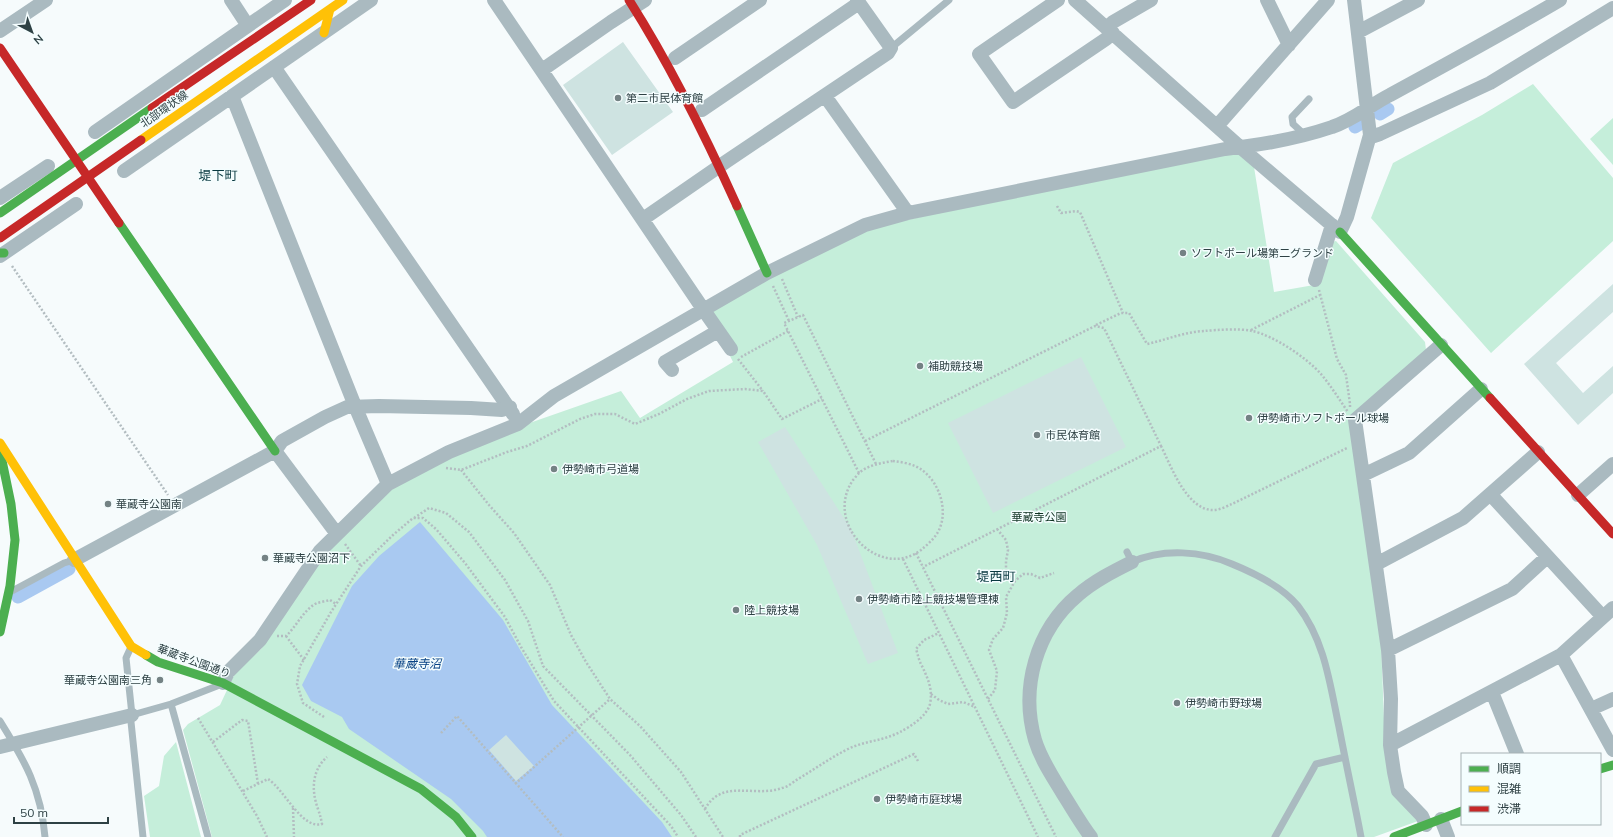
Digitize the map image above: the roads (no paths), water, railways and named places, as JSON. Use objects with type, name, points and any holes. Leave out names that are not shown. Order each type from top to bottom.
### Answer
[{"type":"street","points":[[0,31],[46,0]]},
{"type":"street","points":[[231,0],[248,26]]},
{"type":"street","points":[[94,132],[285,0]]},
{"type":"street","name":"北部環状線","points":[[0,213],[5,202],[77,159],[311,0]]},
{"type":"street","name":"北部環状線","points":[[0,238],[344,0]]},
{"type":"street","points":[[124,171],[371,0]]},
{"type":"street","points":[[494,0],[702,310],[734,354]]},
{"type":"street","points":[[675,58],[760,0]]},
{"type":"street","points":[[1058,0],[979,54],[1013,102],[1106,39],[1113,22],[1151,0]]},
{"type":"street","points":[[1077,0],[1240,147],[1336,228],[1613,534]]},
{"type":"street","points":[[1267,0],[1289,45]]},
{"type":"street","points":[[1217,126],[1328,0]]},
{"type":"street","points":[[1315,280],[1336,228],[1347,217],[1370,135],[1354,0]]},
{"type":"street","points":[[1358,32],[1418,0]]},
{"type":"street","points":[[223,683],[228,672],[260,640],[314,557],[339,536],[388,484],[449,452],[518,424],[554,396],[702,310],[864,225],[908,213],[1217,150],[1305,135],[1333,127],[1356,117],[1377,102],[1471,52],[1560,0]]},
{"type":"street","points":[[643,220],[725,162],[888,53],[891,48],[858,1],[699,106],[714,134]]},
{"type":"street","points":[[542,70],[639,3],[666,62],[725,162],[774,272]]},
{"type":"street","points":[[1370,135],[1374,136],[1380,134],[1490,83],[1613,8]]},
{"type":"street","points":[[324,33],[330,9]]},
{"type":"street","points":[[261,17],[290,14]]},
{"type":"street","points":[[0,48],[5,67],[77,159],[275,451],[339,536]]},
{"type":"street","points":[[274,67],[510,407],[518,424]]},
{"type":"street","points":[[232,96],[354,406],[388,484]]},
{"type":"street","points":[[825,96],[908,213]]},
{"type":"street","points":[[120,130],[127,109]]},
{"type":"street","points":[[156,129],[185,128]]},
{"type":"street","points":[[0,206],[48,166]]},
{"type":"street","points":[[42,227],[53,202]]},
{"type":"street","points":[[1,254],[76,204]]},
{"type":"street","points":[[672,370],[666,362],[718,331]]},
{"type":"street","points":[[1426,824],[1422,816],[1398,791],[1390,745],[1391,699],[1388,650],[1355,420],[1441,345]]},
{"type":"street","points":[[1363,475],[1409,454],[1481,389]]},
{"type":"street","points":[[74,560],[275,451],[282,441],[288,437],[347,407],[471,408],[502,410],[510,407]]},
{"type":"street","name":"華蔵寺公園通り","points":[[0,443],[74,560],[131,646],[158,662],[223,683],[421,789],[456,817],[472,837]]},
{"type":"street","points":[[0,449],[11,504],[15,540],[9,592],[0,632]]},
{"type":"street","points":[[1376,562],[1380,562],[1463,518],[1491,495],[1538,452]]},
{"type":"street","points":[[1578,495],[1613,464]]},
{"type":"street","points":[[1390,745],[1561,655],[1608,613],[1547,557],[1491,495]]},
{"type":"street","points":[[1092,837],[1046,766],[1035,741],[1029,715],[1032,674],[1038,648],[1053,622],[1078,594],[1109,574],[1130,557]]},
{"type":"street","points":[[1388,650],[1512,588],[1547,557]]},
{"type":"street","points":[[1561,655],[1613,750]]},
{"type":"street","points":[[1492,692],[1517,753]]},
{"type":"street","points":[[1591,709],[1613,699]]},
{"type":"street","points":[[7,745],[132,715]]},
{"type":"street","points":[[1601,769],[1613,765]]},
{"type":"street","points":[[1394,837],[1461,811]]},
{"type":"street","points":[[1441,819],[1448,837]]},
{"type":"lane","points":[[891,48],[949,0]]},
{"type":"lane","points":[[1305,135],[1293,124],[1292,117],[1309,98]]},
{"type":"lane","points":[[1130,557],[1186,553],[1216,557],[1244,569],[1276,586],[1297,605],[1313,630],[1325,659],[1361,837]]},
{"type":"lane","points":[[0,597],[64,563],[74,560]]},
{"type":"lane","points":[[131,646],[126,658],[132,715],[131,722],[136,782],[144,837]]},
{"type":"lane","points":[[132,715],[171,704],[223,683]]},
{"type":"lane","points":[[171,704],[208,837]]},
{"type":"lane","points":[[0,721],[7,745],[31,774],[41,807],[45,837]]},
{"type":"lane","points":[[1275,837],[1316,764],[1345,757]]},
{"type":"water","name":"華蔵寺沼","points":[[420,522],[503,620],[552,705],[662,822],[672,837],[487,837],[483,831],[451,799],[349,729],[342,717],[311,701],[302,685],[352,586],[379,556]]},
{"type":"waterway","points":[[1380,114],[1388,109]]},
{"type":"waterway","points":[[1355,127],[1360,124]]},
{"type":"waterway","points":[[18,597],[69,569]]},
{"type":"place","name":"第二市民体育館","points":[[618,98]]},
{"type":"place","name":"ソフトボール場第二グランド","points":[[1183,253]]},
{"type":"place","name":"補助競技場","points":[[920,366]]},
{"type":"place","name":"伊勢崎市ソフトボール球場","points":[[1249,418]]},
{"type":"place","name":"市民体育館","points":[[1037,435]]},
{"type":"place","name":"伊勢崎市弓道場","points":[[554,469]]},
{"type":"place","name":"華蔵寺公園南","points":[[108,504]]},
{"type":"place","name":"華蔵寺公園沼下","points":[[265,558]]},
{"type":"place","name":"伊勢崎市陸上競技場管理棟","points":[[859,599]]},
{"type":"place","name":"陸上競技場","points":[[736,610]]},
{"type":"place","name":"華蔵寺公園南三角","points":[[160,680]]},
{"type":"place","name":"伊勢崎市野球場","points":[[1177,703]]},
{"type":"place","name":"伊勢崎市庭球場","points":[[877,799]]},
{"type":"district","name":"堤下町","points":[[218,175]]},
{"type":"district","name":"堤西町","points":[[996,576]]},
{"type":"park label","name":"華蔵寺公園","points":[[1039,517]]}]
